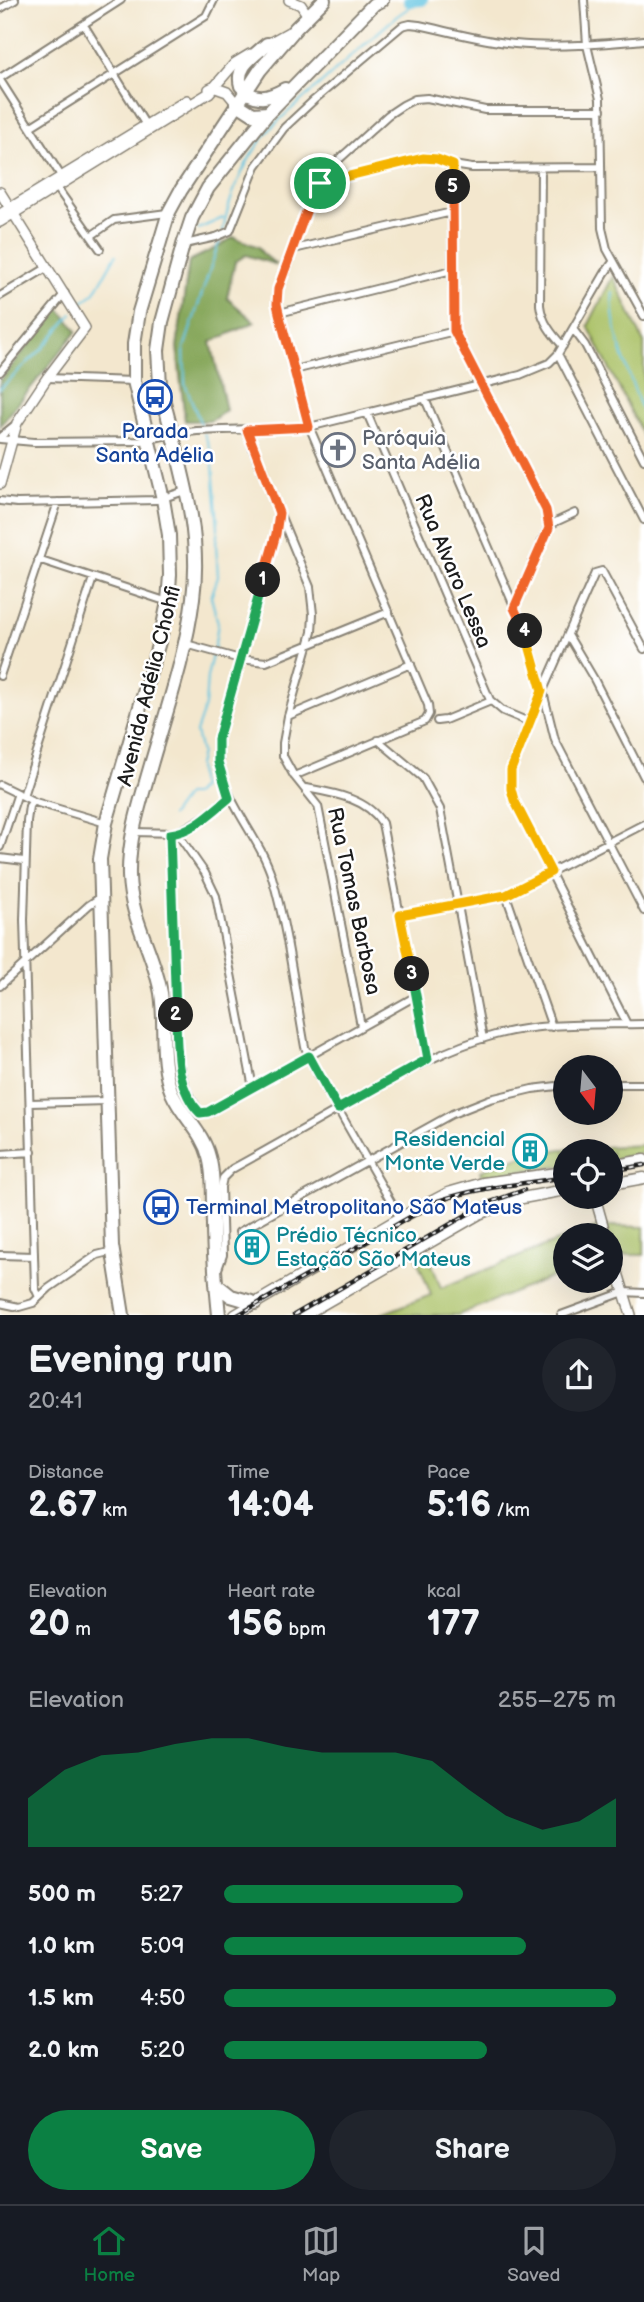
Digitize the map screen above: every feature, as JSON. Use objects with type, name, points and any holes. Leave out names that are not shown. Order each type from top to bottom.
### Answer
[{"type":"highway","name":"Avenida Adélia Chohfi","points":[[219,1315],[210,1159],[199,1133],[172,1093],[167,1076],[160,990],[138,924],[130,889],[129,856],[133,832],[184,643],[191,614],[195,577],[194,524],[187,490],[134,381],[134,344],[139,312],[169,212],[181,190],[260,69],[324,0]]},
{"type":"highway","name":"Avenida Adélia Chohfi","points":[[123,1315],[113,1251],[100,859],[106,823],[161,635],[168,602],[169,535],[163,499],[158,350],[162,321],[192,218],[208,188],[268,113],[378,1]]},
{"type":"highway","points":[[267,44],[242,68],[240,81],[244,91],[262,99],[282,92],[297,82]]},
{"type":"highway","points":[[236,103],[253,114],[268,113]]},
{"type":"highway","points":[[215,1279],[231,1296],[255,1303]]},
{"type":"main road","points":[[623,1164],[644,1160]]},
{"type":"main road","points":[[235,1315],[400,1218],[448,1193],[468,1186],[553,1174]]},
{"type":"main road","points":[[623,1182],[644,1178]]},
{"type":"main road","points":[[304,1315],[480,1214],[517,1199],[553,1192]]},
{"type":"street","points":[[0,9],[15,0]]},
{"type":"street","points":[[100,249],[0,79],[121,0]]},
{"type":"street","points":[[30,127],[206,16],[214,0]]},
{"type":"street","points":[[289,0],[301,5],[308,16]]},
{"type":"street","points":[[584,0],[587,45],[598,86],[601,110],[602,228],[607,249],[641,303],[644,316]]},
{"type":"street","points":[[84,25],[148,128]]},
{"type":"street","points":[[183,245],[225,234],[233,227],[256,166],[284,128],[402,26],[419,25],[515,44],[587,45],[644,40]]},
{"type":"street","points":[[0,222],[12,211],[213,86],[235,63],[296,28]]},
{"type":"street","points":[[213,86],[227,92],[236,103]]},
{"type":"street","points":[[247,430],[310,587],[313,614],[308,646],[283,743],[283,756],[294,776],[425,721],[429,714],[428,705],[411,664],[309,427],[279,313],[278,289],[306,212],[320,183],[335,163],[388,115],[415,99],[436,99],[476,109],[601,110]]},
{"type":"street","points":[[320,183],[423,158],[472,168],[600,167]]},
{"type":"street","points":[[453,165],[454,331],[546,510],[550,525],[514,608]]},
{"type":"street","points":[[541,168],[540,305],[544,320],[553,336],[563,346]]},
{"type":"street","points":[[0,192],[79,315],[85,332],[47,378],[17,423],[0,438]]},
{"type":"street","points":[[0,214],[12,211]]},
{"type":"street","points":[[92,236],[114,219],[169,212]]},
{"type":"street","points":[[294,249],[452,212]]},
{"type":"street","points":[[0,438],[11,441],[160,437],[197,431],[309,427],[482,386],[539,369],[549,363],[558,354],[614,262]]},
{"type":"street","points":[[0,296],[48,267]]},
{"type":"street","points":[[279,313],[452,270]]},
{"type":"street","points":[[0,372],[66,296]]},
{"type":"street","points":[[573,329],[585,345],[644,460]]},
{"type":"street","points":[[294,370],[454,331]]},
{"type":"street","points":[[558,354],[644,520]]},
{"type":"street","points":[[47,378],[134,381]]},
{"type":"street","points":[[425,399],[527,636],[555,740],[644,911]]},
{"type":"street","name":"Rua Alvaro Lessa","points":[[367,414],[491,701]]},
{"type":"street","points":[[0,484],[17,423]]},
{"type":"street","points":[[0,501],[163,499],[187,490]]},
{"type":"street","points":[[0,676],[58,502]]},
{"type":"street","points":[[279,513],[276,534],[217,746],[218,762],[229,798],[258,847],[271,876],[309,1056],[400,1218]]},
{"type":"street","points":[[550,525],[575,513]]},
{"type":"street","points":[[38,559],[168,602]]},
{"type":"street","points":[[627,1024],[514,800],[511,770],[542,691],[596,573],[602,571],[644,649]]},
{"type":"street","points":[[0,847],[93,578]]},
{"type":"street","points":[[184,643],[240,659],[266,662],[389,612]]},
{"type":"street","points":[[568,635],[594,679],[644,777]]},
{"type":"street","points":[[288,716],[411,664]]},
{"type":"street","points":[[437,721],[491,701],[503,712],[529,722]]},
{"type":"street","points":[[378,740],[423,778],[436,799],[448,844],[484,1039]]},
{"type":"street","name":"Rua Tomas Barbosa","points":[[294,776],[318,806],[321,816],[361,1026]]},
{"type":"street","points":[[0,785],[33,801],[106,823]]},
{"type":"street","points":[[304,788],[357,801],[378,816],[385,836],[428,1059]]},
{"type":"street","points":[[133,832],[173,833],[206,816],[229,798]]},
{"type":"street","points":[[33,801],[29,806],[27,821],[24,920],[35,1288],[39,1297]]},
{"type":"street","points":[[400,915],[506,895],[644,824]]},
{"type":"street","points":[[173,833],[205,873],[216,896],[253,1087]]},
{"type":"street","points":[[173,833],[177,1059],[181,1078],[200,1113],[208,1112],[416,996]]},
{"type":"street","points":[[0,858],[24,861]]},
{"type":"street","points":[[506,895],[552,1027]]},
{"type":"street","points":[[0,986],[101,897]]},
{"type":"street","points":[[215,1279],[223,1255],[223,1178],[232,1169],[428,1059],[484,1039],[552,1027],[644,1024]]},
{"type":"street","points":[[623,1084],[644,1084]]},
{"type":"street","points":[[239,1232],[452,1114],[480,1103],[532,1089],[553,1086]]},
{"type":"street","points":[[30,1103],[107,1101]]},
{"type":"street","points":[[0,1154],[32,1152]]},
{"type":"street","points":[[0,1303],[19,1307],[33,1303],[97,1255],[113,1251]]},
{"type":"street","points":[[0,1255],[34,1256]]},
{"type":"street","points":[[623,1289],[631,1315]]},
{"type":"street","points":[[561,1315],[624,1292],[644,1293]]},
{"type":"green space","points":[[233,237],[259,247],[262,253],[277,265],[246,255],[235,262],[227,298],[255,322],[211,342],[226,410],[211,421],[185,421],[177,347],[189,261]]},
{"type":"green space","points":[[613,276],[644,343],[644,438],[588,326]]},
{"type":"green space","points":[[59,308],[77,331],[0,426],[0,380]]},
{"type":"green space","points":[[644,1145],[644,1153],[623,1157],[623,1146]]},
{"type":"green space","points":[[553,1151],[553,1167],[482,1176],[480,1171],[522,1156]]},
{"type":"green space","points":[[623,1226],[644,1227],[644,1255],[623,1255]]},
{"type":"green space","points":[[553,1243],[553,1277],[458,1315],[379,1315],[431,1295],[417,1259],[431,1251],[429,1256],[441,1288]]},
{"type":"waterway","points":[[409,1],[422,0]]},
{"type":"waterway","points":[[223,231],[238,180],[266,134],[377,33],[417,2]]},
{"type":"waterway","points":[[198,229],[223,218]]},
{"type":"waterway","points":[[202,427],[185,384],[184,348],[220,239]]},
{"type":"waterway","points":[[77,307],[95,292],[116,255]]},
{"type":"waterway","points":[[613,292],[614,322],[644,417]]},
{"type":"waterway","points":[[0,389],[43,348],[72,314]]},
{"type":"waterway","points":[[204,433],[212,453],[218,527],[218,577],[211,597],[218,623],[214,650]]},
{"type":"waterway","points":[[171,816],[186,795],[194,795],[201,787],[198,765],[201,753],[196,732],[205,706],[212,655]]},
{"type":"railway","points":[[623,1169],[644,1165]]},
{"type":"railway","points":[[238,1315],[438,1201],[485,1189],[553,1179]]},
{"type":"railway","points":[[294,1315],[485,1204],[524,1190]]},
{"type":"place","name":"Parada Santa Adélia","points":[[155,397]]},
{"type":"place","name":"Paróquia Santa Adélia","points":[[338,450]]},
{"type":"place","name":"Residencial Monte Verde","points":[[530,1151]]},
{"type":"place","name":"Terminal Metropolitano São Mateus","points":[[161,1207]]},
{"type":"place","name":"Prédio Técnico Estação São Mateus","points":[[252,1247]]},
{"type":"route","points":[[430,157],[453,165],[454,331],[546,510],[550,525],[514,608],[527,636],[542,691],[518,750],[510,779],[514,800],[551,872],[506,895],[400,915],[428,1059],[338,1109],[309,1056],[205,1114],[198,1111],[187,1092],[177,1059],[170,834],[186,829],[229,798],[218,762],[218,739],[276,534],[279,513],[247,430],[309,427],[277,297],[306,212],[320,183],[430,157]]}]
